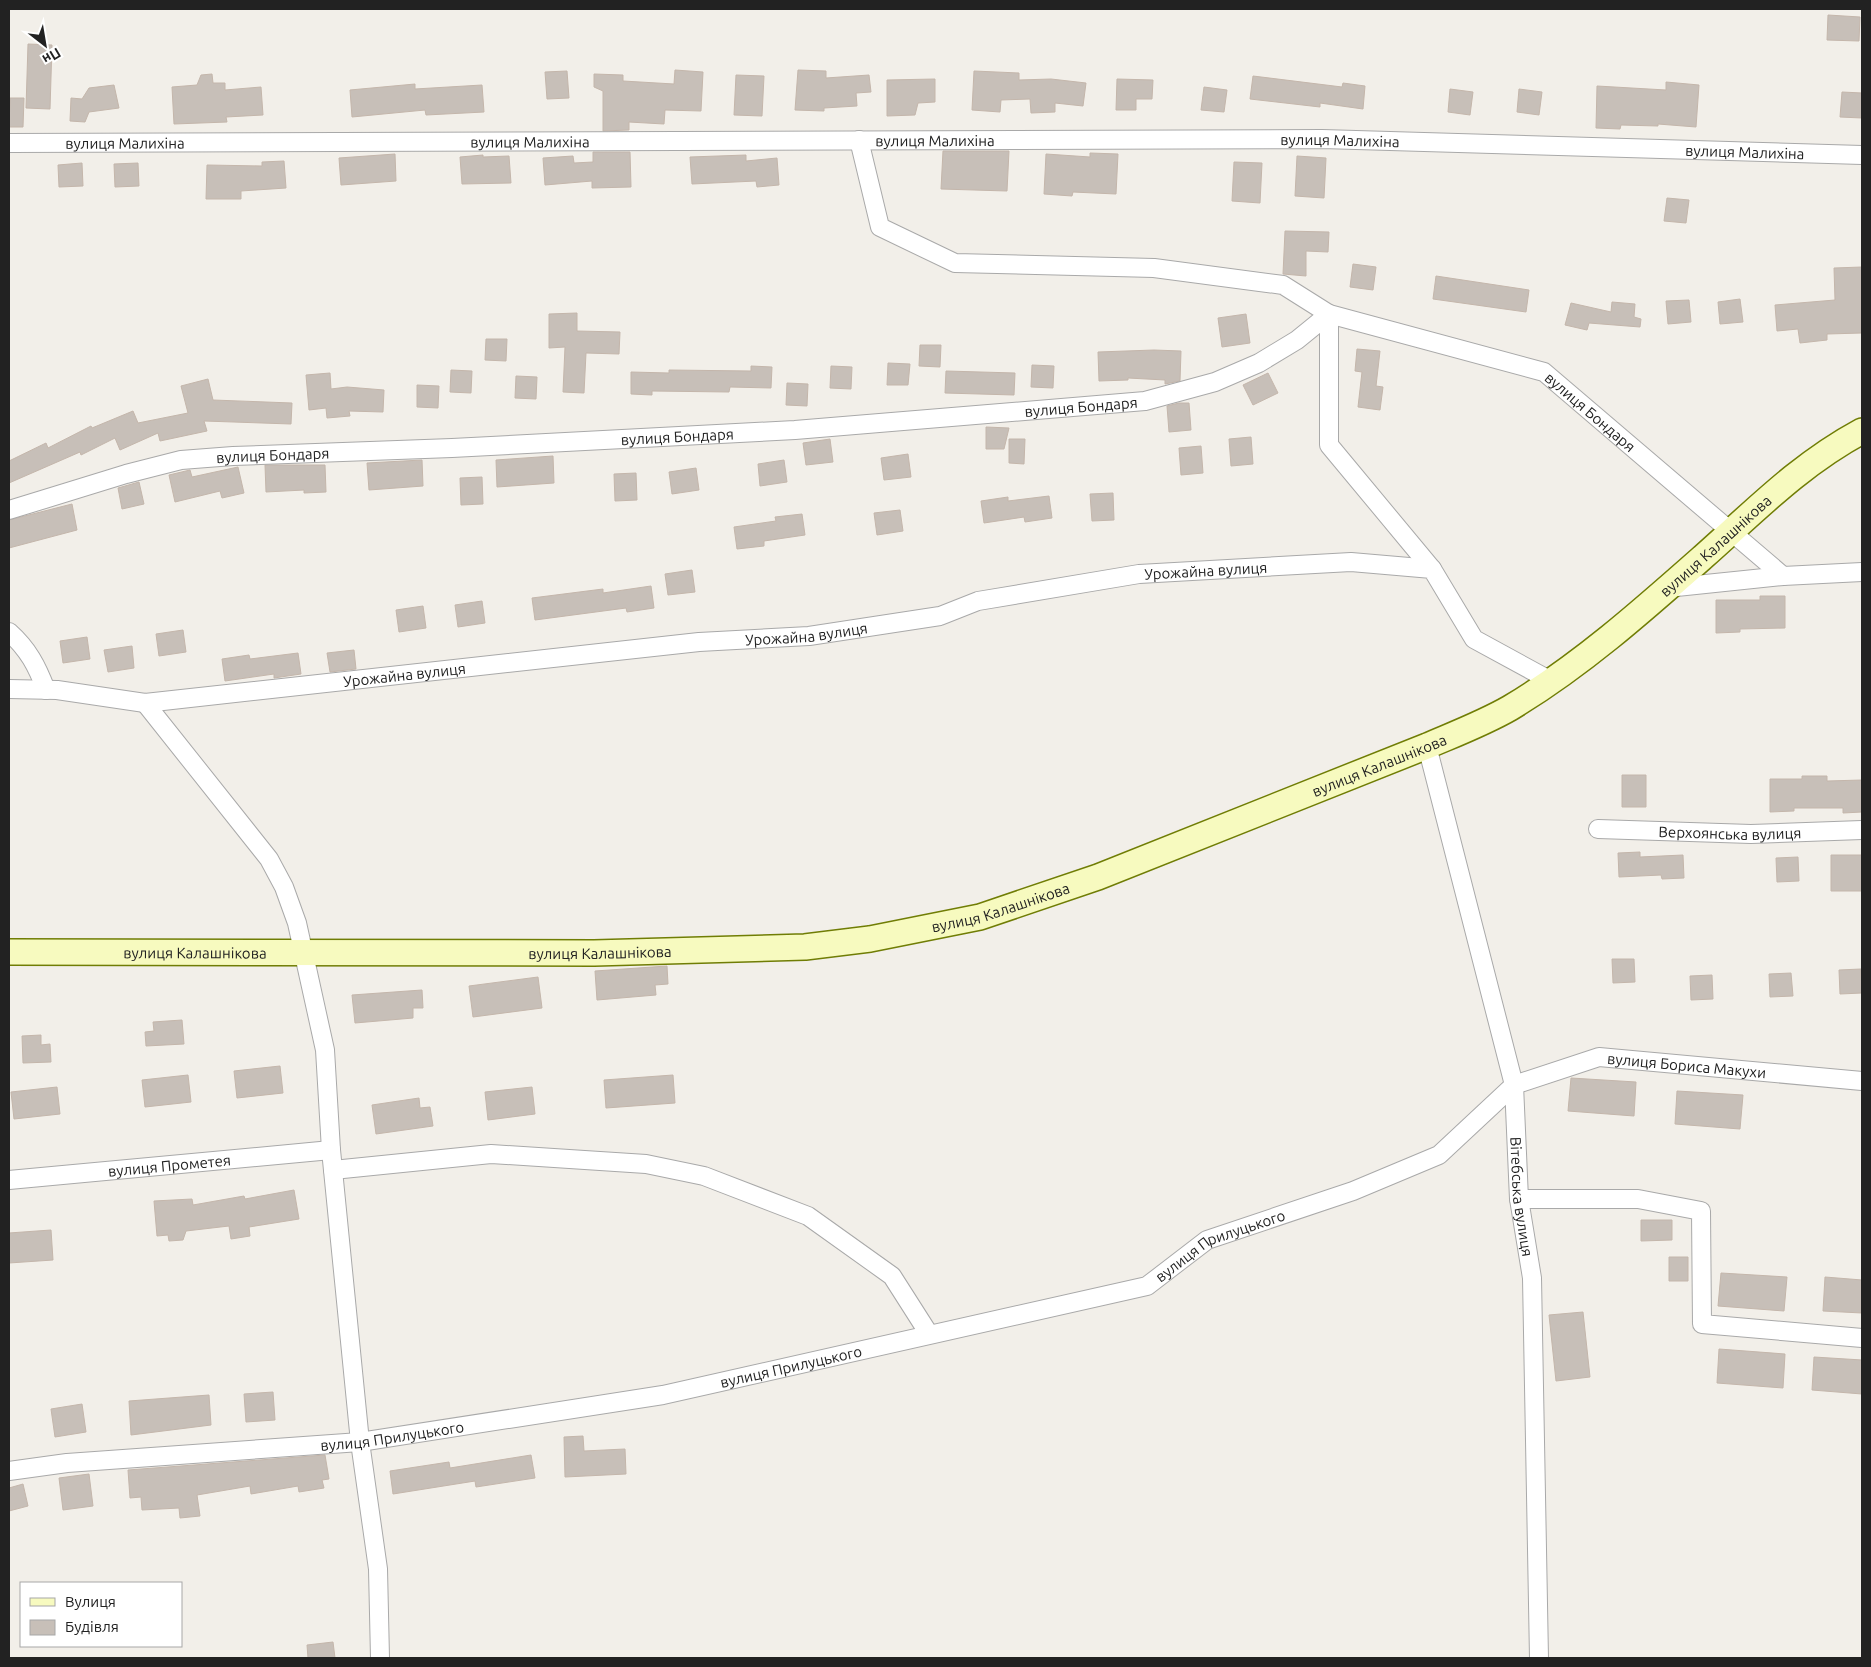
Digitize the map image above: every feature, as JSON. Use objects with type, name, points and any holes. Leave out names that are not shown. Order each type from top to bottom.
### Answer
[{"type":"street","name":"вулиця Малихіна","points":[[9,142],[1322,139],[1862,155]]},
{"type":"street","name":"вулиця Бондаря","points":[[859,140],[880,227],[955,263],[1154,268],[1283,286],[1330,314],[1544,372],[1783,576]]},
{"type":"street","name":"вулиця Бондаря","points":[[9,510],[126,474],[181,460],[795,430],[1145,401],[1215,382],[1259,363],[1296,340],[1330,314]]},
{"type":"street","points":[[1330,314],[1329,445],[1432,569],[1474,639],[1551,681]]},
{"type":"street","name":"вулиця Калашнікова","points":[[9,952],[594,953],[804,947],[924,930],[980,917],[1098,877],[1428,746],[1502,712],[1551,681],[1612,634],[1731,532],[1796,472],[1831,448],[1862,431]]},
{"type":"street","name":"Урожайна вулиця","points":[[9,689],[46,690],[145,703],[699,642],[809,636],[940,616],[978,601],[1139,574],[1351,562],[1432,569]]},
{"type":"street","points":[[1667,588],[1783,576],[1862,572]]},
{"type":"street","points":[[9,632],[28,651],[37,665],[46,690]]},
{"type":"street","points":[[145,703],[269,859],[284,887],[297,923],[302,954],[325,1050],[331,1150],[360,1442],[378,1569],[380,1658]]},
{"type":"street","name":"Вітебська вулиця","points":[[1428,746],[1514,1085],[1519,1199],[1532,1278],[1539,1658]]},
{"type":"street","name":"Верхоянська вулиця","points":[[1598,829],[1751,834],[1862,830]]},
{"type":"street","name":"вулиця Бориса Макухи","points":[[1514,1085],[1600,1057],[1862,1081]]},
{"type":"street","name":"вулиця Прилуцького","points":[[9,1472],[67,1463],[360,1442],[663,1395],[1147,1286],[1207,1240],[1353,1191],[1439,1155],[1514,1085]]},
{"type":"street","name":"вулиця Прометея","points":[[9,1180],[331,1150]]},
{"type":"street","points":[[333,1170],[491,1154],[646,1164],[704,1176],[808,1216],[892,1276],[929,1334]]},
{"type":"street","points":[[1519,1199],[1638,1199],[1701,1211],[1702,1324],[1862,1338]]},
{"type":"building","points":[[1828,15],[1860,17],[1859,41],[1827,40]]},
{"type":"building","points":[[28,44],[52,45],[50,109],[26,108]]},
{"type":"building","points":[[675,70],[703,72],[701,111],[665,110],[664,124],[629,122],[629,130],[603,131],[603,91],[594,87],[594,74],[623,75],[623,81],[674,84]]},
{"type":"building","points":[[798,70],[826,71],[826,78],[869,75],[871,92],[856,93],[857,106],[824,108],[824,111],[795,110]]},
{"type":"building","points":[[567,71],[569,98],[547,99],[545,72]]},
{"type":"building","points":[[974,71],[1019,73],[1019,80],[1051,79],[1086,83],[1083,106],[1055,103],[1055,112],[1031,113],[1030,99],[1001,100],[1000,112],[972,110]]},
{"type":"building","points":[[212,74],[213,83],[225,83],[225,90],[261,87],[263,115],[226,117],[227,122],[174,124],[172,87],[197,85],[201,75]]},
{"type":"building","points":[[736,75],[764,76],[762,116],[734,115]]},
{"type":"building","points":[[1253,76],[1342,87],[1343,83],[1365,86],[1363,109],[1320,103],[1320,107],[1250,99]]},
{"type":"building","points":[[935,79],[935,102],[918,103],[915,115],[887,116],[887,80]]},
{"type":"building","points":[[1117,79],[1153,80],[1152,99],[1136,99],[1136,110],[1116,110]]},
{"type":"building","points":[[1666,82],[1699,85],[1696,127],[1658,124],[1658,126],[1621,125],[1620,129],[1596,128],[1597,86],[1666,90]]},
{"type":"building","points":[[415,84],[415,89],[482,85],[484,112],[426,115],[425,110],[352,117],[350,90]]},
{"type":"building","points":[[114,85],[119,108],[89,112],[85,122],[70,121],[71,98],[82,99],[89,88]]},
{"type":"building","points":[[1204,87],[1227,90],[1224,112],[1201,110]]},
{"type":"building","points":[[1450,89],[1473,92],[1470,115],[1448,112]]},
{"type":"building","points":[[1519,89],[1542,92],[1539,115],[1517,112]]},
{"type":"building","points":[[1842,92],[1862,93],[1862,118],[1840,117]]},
{"type":"building","points":[[10,98],[24,98],[23,127],[9,127]]},
{"type":"building","points":[[943,151],[1009,151],[1007,191],[941,189]]},
{"type":"building","points":[[593,152],[630,152],[631,187],[592,188],[592,181],[545,185],[543,158],[573,156],[574,163],[593,162]]},
{"type":"building","points":[[1090,153],[1118,154],[1116,194],[1073,192],[1072,196],[1044,194],[1046,154],[1090,157]]},
{"type":"building","points":[[395,154],[396,181],[341,185],[339,158]]},
{"type":"building","points":[[483,155],[483,157],[509,156],[511,183],[462,184],[460,157]]},
{"type":"building","points":[[746,155],[746,161],[777,158],[779,185],[757,187],[756,181],[692,184],[690,157]]},
{"type":"building","points":[[1297,156],[1326,158],[1324,198],[1295,196]]},
{"type":"building","points":[[284,161],[286,188],[241,191],[241,199],[206,199],[207,165],[262,166],[262,162]]},
{"type":"building","points":[[1234,162],[1262,163],[1260,203],[1232,201]]},
{"type":"building","points":[[82,163],[83,186],[59,187],[58,165]]},
{"type":"building","points":[[138,163],[139,186],[115,187],[114,164]]},
{"type":"building","points":[[1667,198],[1689,200],[1686,223],[1664,221]]},
{"type":"building","points":[[1285,231],[1329,232],[1328,252],[1306,251],[1306,276],[1283,274]]},
{"type":"building","points":[[1353,264],[1376,267],[1373,290],[1350,287]]},
{"type":"building","points":[[1862,267],[1862,333],[1827,334],[1827,340],[1800,343],[1798,329],[1777,331],[1775,305],[1835,300],[1834,268]]},
{"type":"building","points":[[1436,276],[1529,290],[1526,312],[1433,299]]},
{"type":"building","points":[[1740,299],[1743,322],[1720,324],[1718,302]]},
{"type":"building","points":[[1689,300],[1691,322],[1668,324],[1666,301]]},
{"type":"building","points":[[1612,302],[1635,304],[1634,317],[1641,319],[1640,327],[1589,323],[1587,330],[1565,325],[1571,303],[1611,312]]},
{"type":"building","points":[[577,313],[577,331],[620,332],[619,354],[586,353],[584,393],[563,392],[565,347],[549,348],[549,314]]},
{"type":"building","points":[[1246,314],[1250,343],[1222,347],[1218,318]]},
{"type":"building","points":[[486,339],[507,339],[506,361],[485,360]]},
{"type":"building","points":[[920,345],[941,345],[940,367],[919,366]]},
{"type":"building","points":[[1357,349],[1380,351],[1376,386],[1383,387],[1380,410],[1358,407],[1362,372],[1355,371]]},
{"type":"building","points":[[1181,351],[1180,381],[1165,384],[1165,380],[1128,378],[1128,380],[1099,381],[1098,352]]},
{"type":"building","points":[[888,363],[910,364],[908,385],[887,385]]},
{"type":"building","points":[[1032,365],[1054,366],[1053,388],[1031,387]]},
{"type":"building","points":[[751,366],[772,367],[771,388],[730,387],[729,392],[652,391],[652,395],[631,394],[631,372],[669,373],[669,370],[751,371]]},
{"type":"building","points":[[831,366],[852,367],[851,389],[830,388]]},
{"type":"building","points":[[451,370],[472,371],[471,393],[450,392]]},
{"type":"building","points":[[946,371],[1015,373],[1014,395],[945,393]]},
{"type":"building","points":[[330,373],[331,389],[347,387],[384,390],[383,412],[349,411],[350,416],[327,418],[326,408],[309,410],[306,375]]},
{"type":"building","points":[[1268,373],[1278,393],[1253,405],[1243,385]]},
{"type":"building","points":[[516,376],[537,377],[536,399],[515,398]]},
{"type":"building","points":[[208,379],[213,400],[292,403],[291,424],[204,421],[207,431],[160,441],[158,433],[120,450],[115,438],[81,455],[80,452],[9,483],[9,461],[46,443],[48,448],[91,426],[92,428],[133,411],[138,423],[188,413],[181,386]]},
{"type":"building","points":[[787,383],[808,384],[807,406],[786,405]]},
{"type":"building","points":[[417,385],[439,386],[438,408],[417,407]]},
{"type":"building","points":[[1189,403],[1191,430],[1169,432],[1167,406]]},
{"type":"building","points":[[986,427],[1009,428],[1004,449],[986,449]]},
{"type":"building","points":[[1251,437],[1253,464],[1231,466],[1229,439]]},
{"type":"building","points":[[830,439],[833,462],[806,465],[803,443]]},
{"type":"building","points":[[1009,439],[1025,439],[1024,464],[1009,463]]},
{"type":"building","points":[[1201,446],[1203,473],[1181,475],[1179,448]]},
{"type":"building","points":[[908,454],[911,477],[884,480],[881,458]]},
{"type":"building","points":[[553,456],[554,483],[497,487],[496,460]]},
{"type":"building","points":[[422,460],[423,486],[369,490],[367,463]]},
{"type":"building","points":[[784,460],[787,482],[760,486],[758,464]]},
{"type":"building","points":[[265,465],[325,465],[326,492],[304,493],[304,490],[266,492]]},
{"type":"building","points":[[238,467],[244,493],[222,498],[220,491],[175,502],[169,475],[190,470],[192,477]]},
{"type":"building","points":[[696,468],[699,490],[672,494],[669,472]]},
{"type":"building","points":[[636,473],[637,500],[615,501],[614,474]]},
{"type":"building","points":[[482,477],[483,504],[461,505],[460,478]]},
{"type":"building","points":[[139,482],[144,504],[122,509],[118,488]]},
{"type":"building","points":[[1113,493],[1114,520],[1092,521],[1090,494]]},
{"type":"building","points":[[1049,496],[1052,518],[1025,522],[1024,517],[984,523],[981,501],[1008,497],[1008,501]]},
{"type":"building","points":[[72,504],[77,530],[9,548],[9,520]]},
{"type":"building","points":[[900,510],[903,531],[877,535],[874,513]]},
{"type":"building","points":[[802,514],[805,535],[764,541],[764,546],[737,549],[734,527],[776,521],[775,517]]},
{"type":"building","points":[[692,570],[695,592],[668,595],[665,574]]},
{"type":"building","points":[[651,586],[654,608],[627,612],[626,608],[535,620],[532,598],[603,589],[603,593]]},
{"type":"building","points":[[1760,596],[1785,596],[1785,628],[1740,629],[1740,632],[1716,633],[1716,600],[1760,600]]},
{"type":"building","points":[[482,601],[485,623],[458,627],[455,605]]},
{"type":"building","points":[[423,606],[426,628],[399,632],[396,610]]},
{"type":"building","points":[[183,630],[186,652],[159,656],[156,634]]},
{"type":"building","points":[[87,637],[90,659],[63,663],[60,641]]},
{"type":"building","points":[[132,646],[134,668],[108,672],[104,650]]},
{"type":"building","points":[[354,650],[356,669],[330,672],[327,653]]},
{"type":"building","points":[[298,653],[301,674],[274,678],[274,674],[225,681],[222,659],[249,655],[250,659]]},
{"type":"building","points":[[1622,775],[1646,775],[1646,807],[1622,807]]},
{"type":"building","points":[[1802,776],[1827,776],[1827,781],[1862,780],[1862,812],[1843,813],[1843,808],[1794,808],[1794,811],[1770,812],[1770,779],[1802,779]]},
{"type":"building","points":[[1640,852],[1640,857],[1683,855],[1684,878],[1662,879],[1661,875],[1619,877],[1618,853]]},
{"type":"building","points":[[1831,855],[1862,855],[1862,891],[1831,891]]},
{"type":"building","points":[[1798,857],[1799,881],[1777,882],[1776,858]]},
{"type":"building","points":[[1612,959],[1634,959],[1635,982],[1613,983]]},
{"type":"building","points":[[667,966],[668,984],[655,985],[656,995],[597,1000],[595,971]]},
{"type":"building","points":[[1861,969],[1862,993],[1840,994],[1839,970]]},
{"type":"building","points":[[1791,973],[1793,996],[1770,997],[1769,974]]},
{"type":"building","points":[[1712,975],[1713,999],[1691,1000],[1690,976]]},
{"type":"building","points":[[538,977],[542,1008],[473,1017],[469,986]]},
{"type":"building","points":[[422,990],[423,1008],[413,1008],[413,1018],[355,1023],[352,995]]},
{"type":"building","points":[[182,1020],[184,1044],[146,1046],[145,1032],[154,1031],[153,1022]]},
{"type":"building","points":[[41,1035],[41,1045],[50,1044],[51,1062],[23,1063],[22,1036]]},
{"type":"building","points":[[280,1066],[283,1093],[237,1098],[234,1071]]},
{"type":"building","points":[[188,1075],[191,1102],[145,1107],[142,1080]]},
{"type":"building","points":[[673,1075],[675,1103],[606,1108],[604,1080]]},
{"type":"building","points":[[1571,1078],[1636,1082],[1634,1116],[1568,1111]]},
{"type":"building","points":[[57,1087],[60,1114],[14,1119],[11,1092]]},
{"type":"building","points":[[532,1087],[535,1114],[488,1120],[485,1092]]},
{"type":"building","points":[[1677,1091],[1743,1095],[1740,1129],[1675,1124]]},
{"type":"building","points":[[419,1098],[420,1108],[430,1107],[433,1126],[376,1134],[372,1105]]},
{"type":"building","points":[[294,1190],[299,1219],[249,1227],[250,1236],[231,1239],[229,1226],[186,1231],[183,1240],[169,1241],[168,1235],[157,1236],[154,1201],[192,1199],[193,1205],[244,1196],[245,1199]]},
{"type":"building","points":[[1641,1220],[1672,1220],[1672,1240],[1641,1241]]},
{"type":"building","points":[[51,1230],[53,1260],[9,1263],[9,1233]]},
{"type":"building","points":[[1669,1257],[1688,1257],[1688,1281],[1669,1281]]},
{"type":"building","points":[[1721,1273],[1787,1277],[1784,1311],[1718,1306]]},
{"type":"building","points":[[1825,1277],[1862,1280],[1862,1313],[1823,1311]]},
{"type":"building","points":[[1583,1312],[1590,1377],[1556,1381],[1549,1315]]},
{"type":"building","points":[[1719,1349],[1785,1354],[1783,1388],[1717,1383]]},
{"type":"building","points":[[1814,1357],[1862,1360],[1862,1394],[1812,1390]]},
{"type":"building","points":[[273,1392],[275,1420],[246,1422],[244,1394]]},
{"type":"building","points":[[209,1395],[211,1425],[131,1435],[129,1401]]},
{"type":"building","points":[[82,1404],[86,1432],[55,1437],[51,1409]]},
{"type":"building","points":[[583,1436],[584,1451],[625,1449],[626,1474],[565,1477],[564,1437]]},
{"type":"building","points":[[325,1455],[329,1479],[322,1480],[324,1488],[299,1492],[298,1486],[251,1494],[250,1486],[197,1495],[200,1516],[180,1518],[179,1508],[142,1510],[141,1497],[130,1498],[128,1470]]},
{"type":"building","points":[[531,1455],[535,1478],[476,1487],[475,1481],[393,1494],[390,1471],[449,1462],[450,1468]]},
{"type":"building","points":[[89,1474],[93,1506],[63,1510],[59,1478]]},
{"type":"building","points":[[23,1484],[28,1506],[9,1511],[9,1488]]},
{"type":"building","points":[[333,1642],[335,1658],[308,1658],[307,1645]]}]
